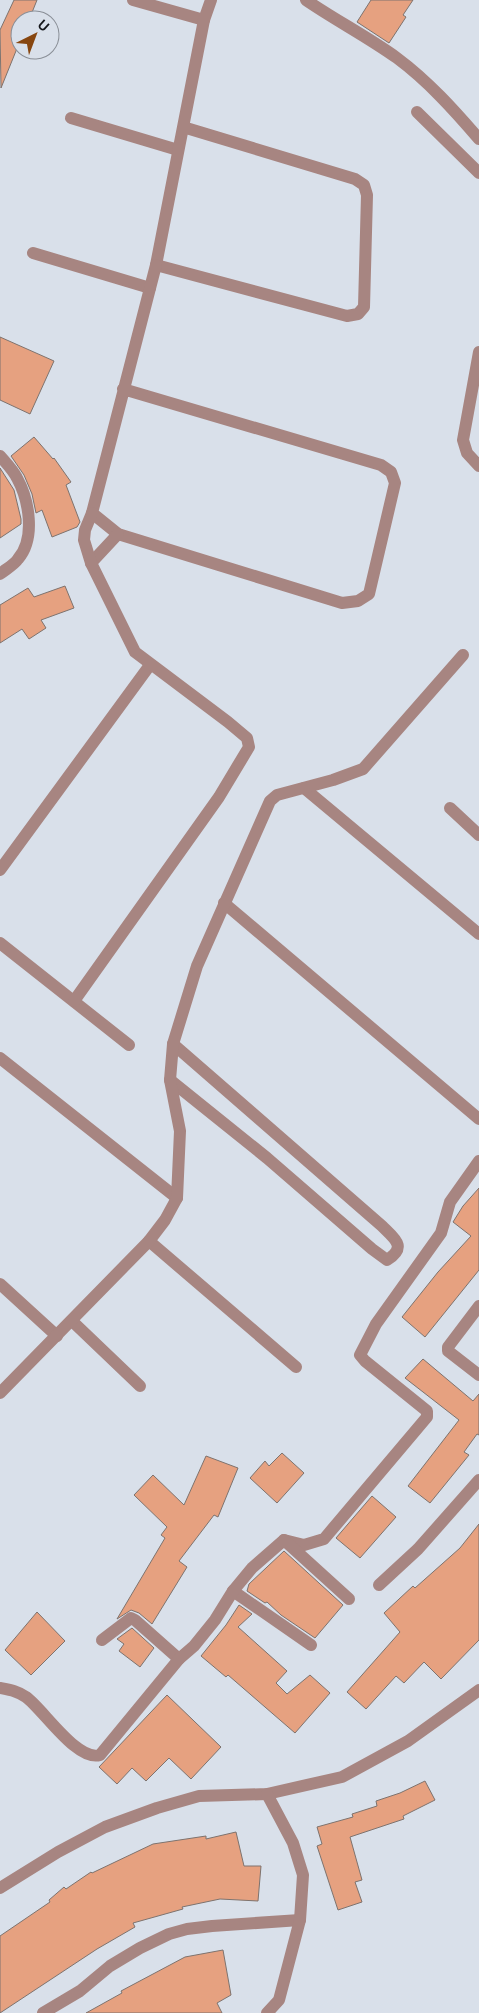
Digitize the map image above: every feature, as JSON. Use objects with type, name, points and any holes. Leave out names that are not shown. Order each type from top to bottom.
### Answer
[{"type":"street","points":[[133,0],[204,20]]},
{"type":"street","points":[[74,1001],[219,797],[249,747],[247,738],[228,722],[135,652],[91,563],[84,540],[85,530],[92,513],[156,265],[204,20],[211,0]]},
{"type":"street","points":[[306,0],[397,58],[423,79],[453,108],[479,139]]},
{"type":"street","points":[[417,112],[479,173]]},
{"type":"street","points":[[71,118],[178,150]]},
{"type":"street","points":[[156,265],[347,316],[358,314],[364,306],[367,195],[364,185],[355,179],[183,127]]},
{"type":"street","points":[[33,253],[150,288]]},
{"type":"street","points":[[479,352],[463,440],[467,453],[479,466]]},
{"type":"street","points":[[92,513],[118,534],[342,603],[358,601],[369,594],[395,483],[391,472],[381,465],[123,389]]},
{"type":"street","points":[[0,456],[19,483],[29,516],[30,529],[29,538],[23,553],[17,561],[0,574]]},
{"type":"street","points":[[91,563],[118,534]]},
{"type":"street","points":[[0,1393],[149,1242],[165,1220],[177,1198],[180,1131],[170,1080],[173,1044],[197,966],[270,801],[277,795],[333,780],[363,769],[463,655]]},
{"type":"street","points":[[0,870],[150,665]]},
{"type":"street","points":[[304,788],[479,934]]},
{"type":"street","points":[[450,808],[479,834]]},
{"type":"street","points":[[224,902],[479,1119]]},
{"type":"street","points":[[0,943],[129,1045]]},
{"type":"street","points":[[170,1080],[267,1158],[372,1249],[387,1260],[394,1256],[398,1249],[398,1242],[382,1226],[173,1044]]},
{"type":"street","points":[[0,1058],[177,1198]]},
{"type":"street","points":[[284,1540],[304,1544],[324,1539],[427,1417],[427,1411],[360,1355],[376,1324],[441,1233],[450,1202],[479,1161]]},
{"type":"street","points":[[149,1242],[296,1367]]},
{"type":"street","points":[[0,1284],[57,1336]]},
{"type":"street","points":[[477,1313],[448,1344],[448,1351],[479,1374]]},
{"type":"street","points":[[72,1321],[140,1386]]},
{"type":"street","points":[[379,1585],[459,1505],[479,1480]]},
{"type":"street","points":[[0,1688],[14,1690],[27,1698],[60,1733],[87,1755],[93,1757],[100,1755],[179,1658],[194,1646],[252,1568],[284,1540]]},
{"type":"street","points":[[284,1540],[349,1599]]},
{"type":"street","points":[[233,1592],[311,1645]]},
{"type":"street","points":[[102,1640],[131,1618],[179,1658]]},
{"type":"street","points":[[0,1888],[58,1852],[105,1827],[157,1808],[199,1796],[267,1794],[342,1777],[408,1741],[479,1690]]},
{"type":"street","points":[[267,1794],[293,1843],[303,1875],[300,1920],[279,2000],[267,2013]]},
{"type":"street","points":[[43,2013],[80,1991],[110,1966],[140,1948],[169,1934],[187,1929],[212,1926],[300,1920]]},
{"type":"building","points":[[14,0],[37,0],[33,10],[10,10],[10,60],[12,60],[1,88],[0,30]]},
{"type":"building","points":[[371,0],[413,0],[403,15],[406,17],[389,43],[357,22]]},
{"type":"building","points":[[0,337],[54,361],[30,414],[0,400]]},
{"type":"building","points":[[34,437],[54,458],[71,482],[66,485],[80,522],[77,527],[52,537],[42,510],[36,513],[32,494],[24,475],[11,456]]},
{"type":"building","points":[[0,468],[14,490],[21,524],[0,538]]},
{"type":"building","points":[[65,586],[74,608],[41,620],[46,628],[29,639],[22,629],[0,643],[0,605],[28,588],[34,597]]},
{"type":"building","points":[[479,1188],[479,1270],[425,1337],[402,1317],[438,1272],[471,1236],[453,1222],[463,1206]]},
{"type":"building","points":[[423,1359],[473,1401],[479,1394],[479,1435],[477,1434],[464,1452],[469,1455],[430,1503],[408,1486],[459,1420],[405,1378]]},
{"type":"building","points":[[282,1453],[304,1473],[277,1503],[250,1478],[265,1461],[269,1466]]},
{"type":"building","points":[[206,1456],[238,1468],[218,1517],[214,1515],[179,1561],[187,1567],[152,1624],[139,1613],[131,1610],[117,1619],[165,1538],[161,1535],[167,1527],[134,1495],[153,1475],[184,1505]]},
{"type":"building","points":[[372,1496],[396,1517],[360,1558],[336,1538]]},
{"type":"building","points":[[479,1524],[479,1640],[441,1679],[424,1662],[404,1683],[396,1676],[366,1709],[347,1692],[400,1632],[384,1613],[413,1586],[415,1588],[460,1548]]},
{"type":"building","points":[[284,1551],[343,1605],[315,1638],[281,1615],[267,1602],[265,1603],[247,1591],[249,1584]]},
{"type":"building","points":[[239,1605],[252,1614],[238,1627],[287,1671],[276,1683],[287,1694],[310,1675],[330,1693],[295,1733],[228,1675],[226,1677],[201,1656],[226,1625]]},
{"type":"building","points":[[37,1612],[65,1641],[31,1675],[5,1650]]},
{"type":"building","points":[[132,1628],[154,1648],[140,1667],[119,1651],[124,1644],[117,1639]]},
{"type":"building","points":[[167,1695],[221,1747],[191,1779],[169,1758],[146,1781],[132,1768],[117,1784],[99,1767]]},
{"type":"building","points":[[425,1781],[435,1800],[403,1816],[404,1819],[350,1837],[362,1880],[355,1882],[362,1902],[338,1910],[317,1846],[322,1844],[317,1827],[353,1817],[352,1814],[377,1806],[376,1801],[400,1793]]},
{"type":"building","points":[[236,1832],[244,1866],[261,1866],[258,1901],[220,1899],[182,1907],[183,1909],[133,1923],[135,1927],[97,1949],[0,2013],[0,1936],[50,1902],[49,1900],[64,1887],[66,1889],[91,1872],[153,1844],[206,1836],[206,1839]]},
{"type":"building","points":[[223,1950],[231,1995],[217,2003],[222,2013],[86,2013],[122,1993],[121,1991],[185,1957]]}]
